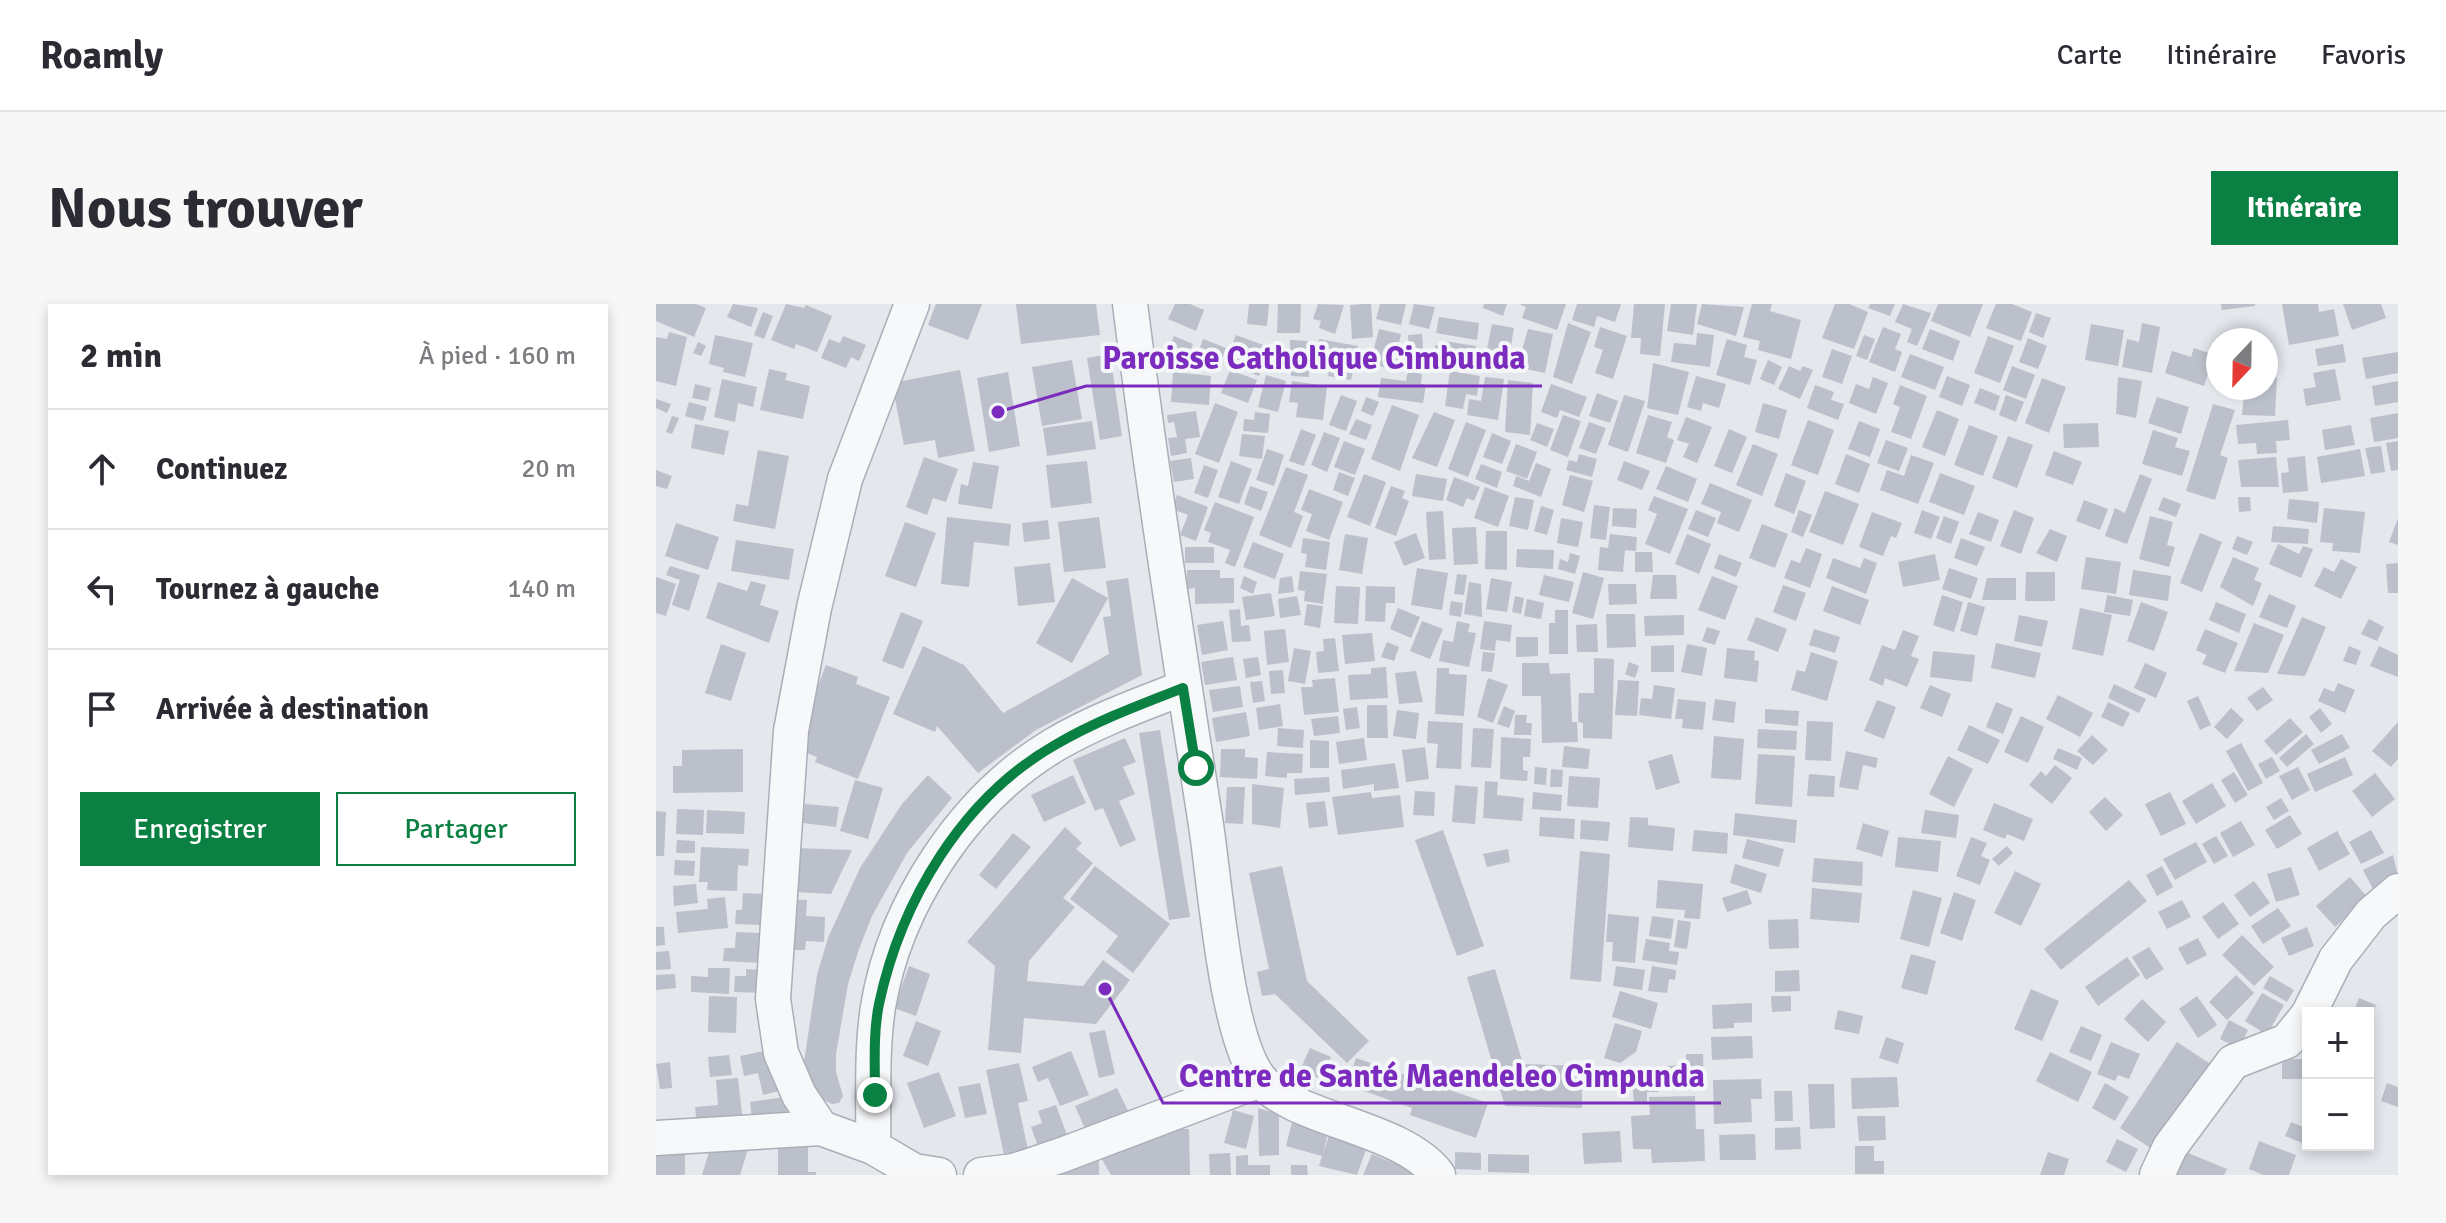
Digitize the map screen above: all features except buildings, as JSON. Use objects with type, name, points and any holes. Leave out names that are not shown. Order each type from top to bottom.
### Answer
[{"type":"street","points":[[821,1128],[799,1095],[781,1053],[773,999],[791,731],[814,608],[845,479],[912,304]]},
{"type":"street","points":[[1130,304],[1183,688],[1243,1050],[1260,1080],[1289,1099],[1392,1142],[1431,1165],[1438,1175]]},
{"type":"street","points":[[873,1147],[878,1006],[892,955],[915,896],[954,835],[1003,785],[1052,746],[1112,715],[1183,688]]},
{"type":"street","points":[[2312,1007],[2336,959],[2371,914],[2398,891]]},
{"type":"street","points":[[2157,1175],[2170,1147],[2233,1062],[2287,1041],[2302,1023]]},
{"type":"street","points":[[981,1175],[1014,1171],[1062,1155],[1260,1080]]},
{"type":"street","points":[[656,1138],[821,1128],[873,1147],[922,1174]]},
{"type":"place","name":"Paroisse Catholique Cimbunda","points":[[998,412]]},
{"type":"place","name":"Centre de Santé Maendeleo Cimpunda","points":[[1105,989]]},
{"type":"route","points":[[875,1095],[878,1006],[892,955],[915,896],[954,835],[1003,785],[1052,746],[1112,715],[1183,688],[1196,768]]}]
